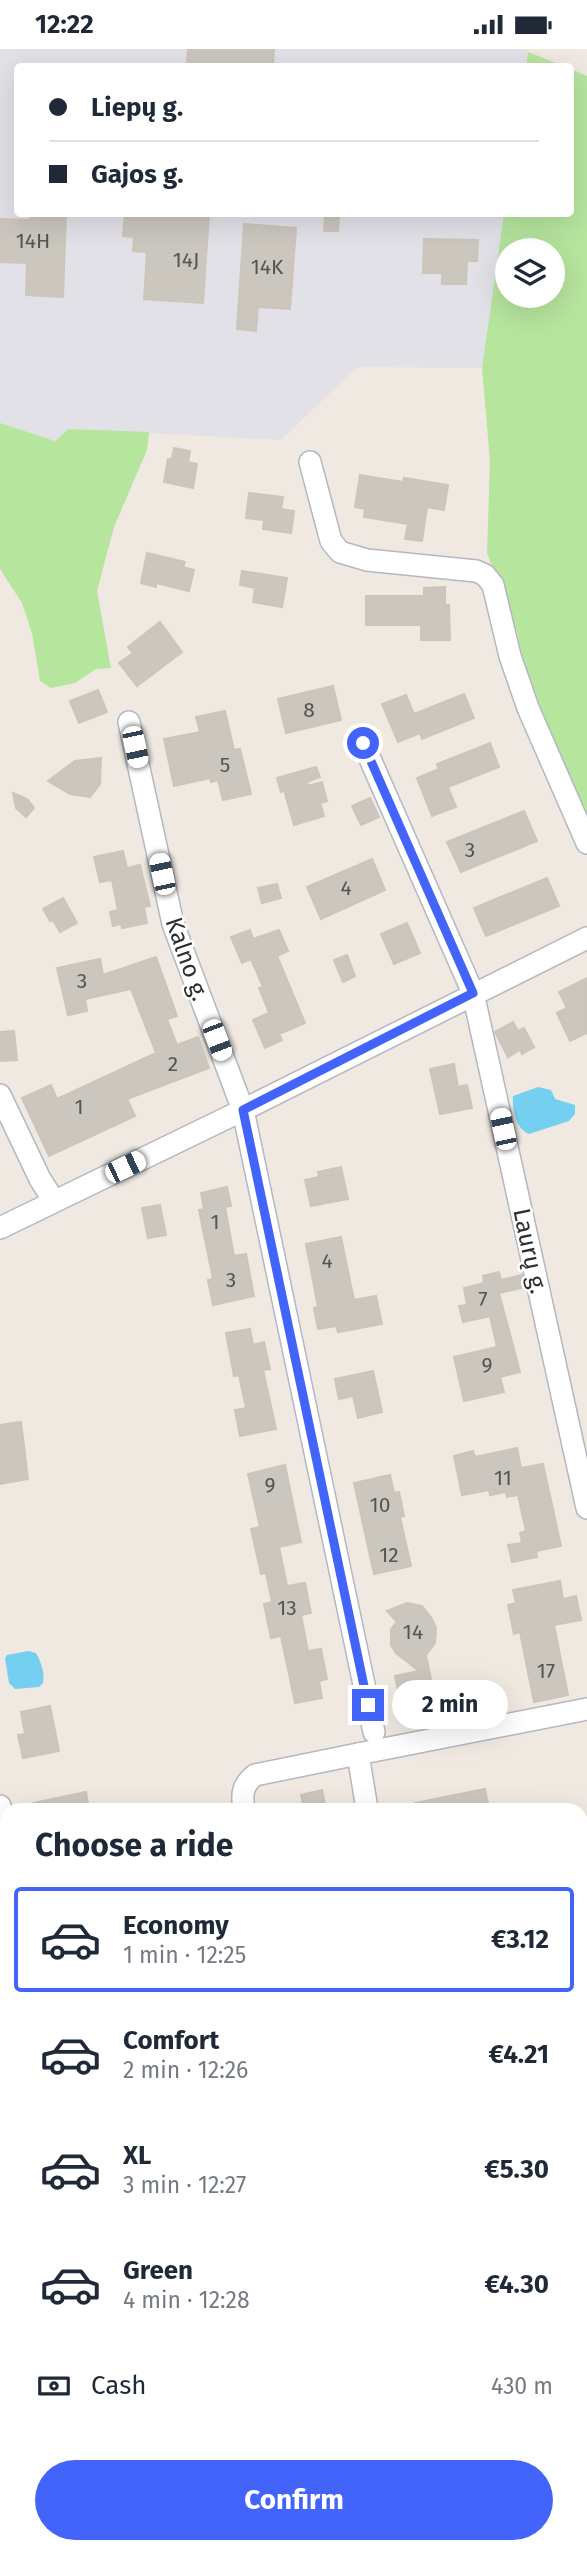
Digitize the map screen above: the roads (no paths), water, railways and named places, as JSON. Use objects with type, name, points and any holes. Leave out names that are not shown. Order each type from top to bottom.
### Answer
[{"type":"street","points":[[310,462],[331,541],[340,552],[367,560],[476,571],[485,575],[493,585],[510,656],[528,708],[587,843]]},
{"type":"street","name":"Kalno g.","points":[[129,722],[173,924],[243,1110],[374,1732]]},
{"type":"street","name":"Laurų g.","points":[[363,743],[473,993],[587,1508]]},
{"type":"street","points":[[0,1229],[587,938]]},
{"type":"street","points":[[0,1095],[40,1179],[54,1201]]},
{"type":"street","points":[[243,1803],[244,1784],[255,1775],[587,1709]]},
{"type":"street","points":[[358,1754],[366,1803]]},
{"type":"water","points":[[538,1087],[551,1090],[555,1099],[575,1105],[575,1114],[569,1121],[529,1134],[521,1128],[516,1118],[513,1096]]},
{"type":"water","points":[[28,1651],[38,1656],[43,1671],[43,1683],[39,1687],[15,1689],[9,1683],[5,1658],[7,1655]]}]
